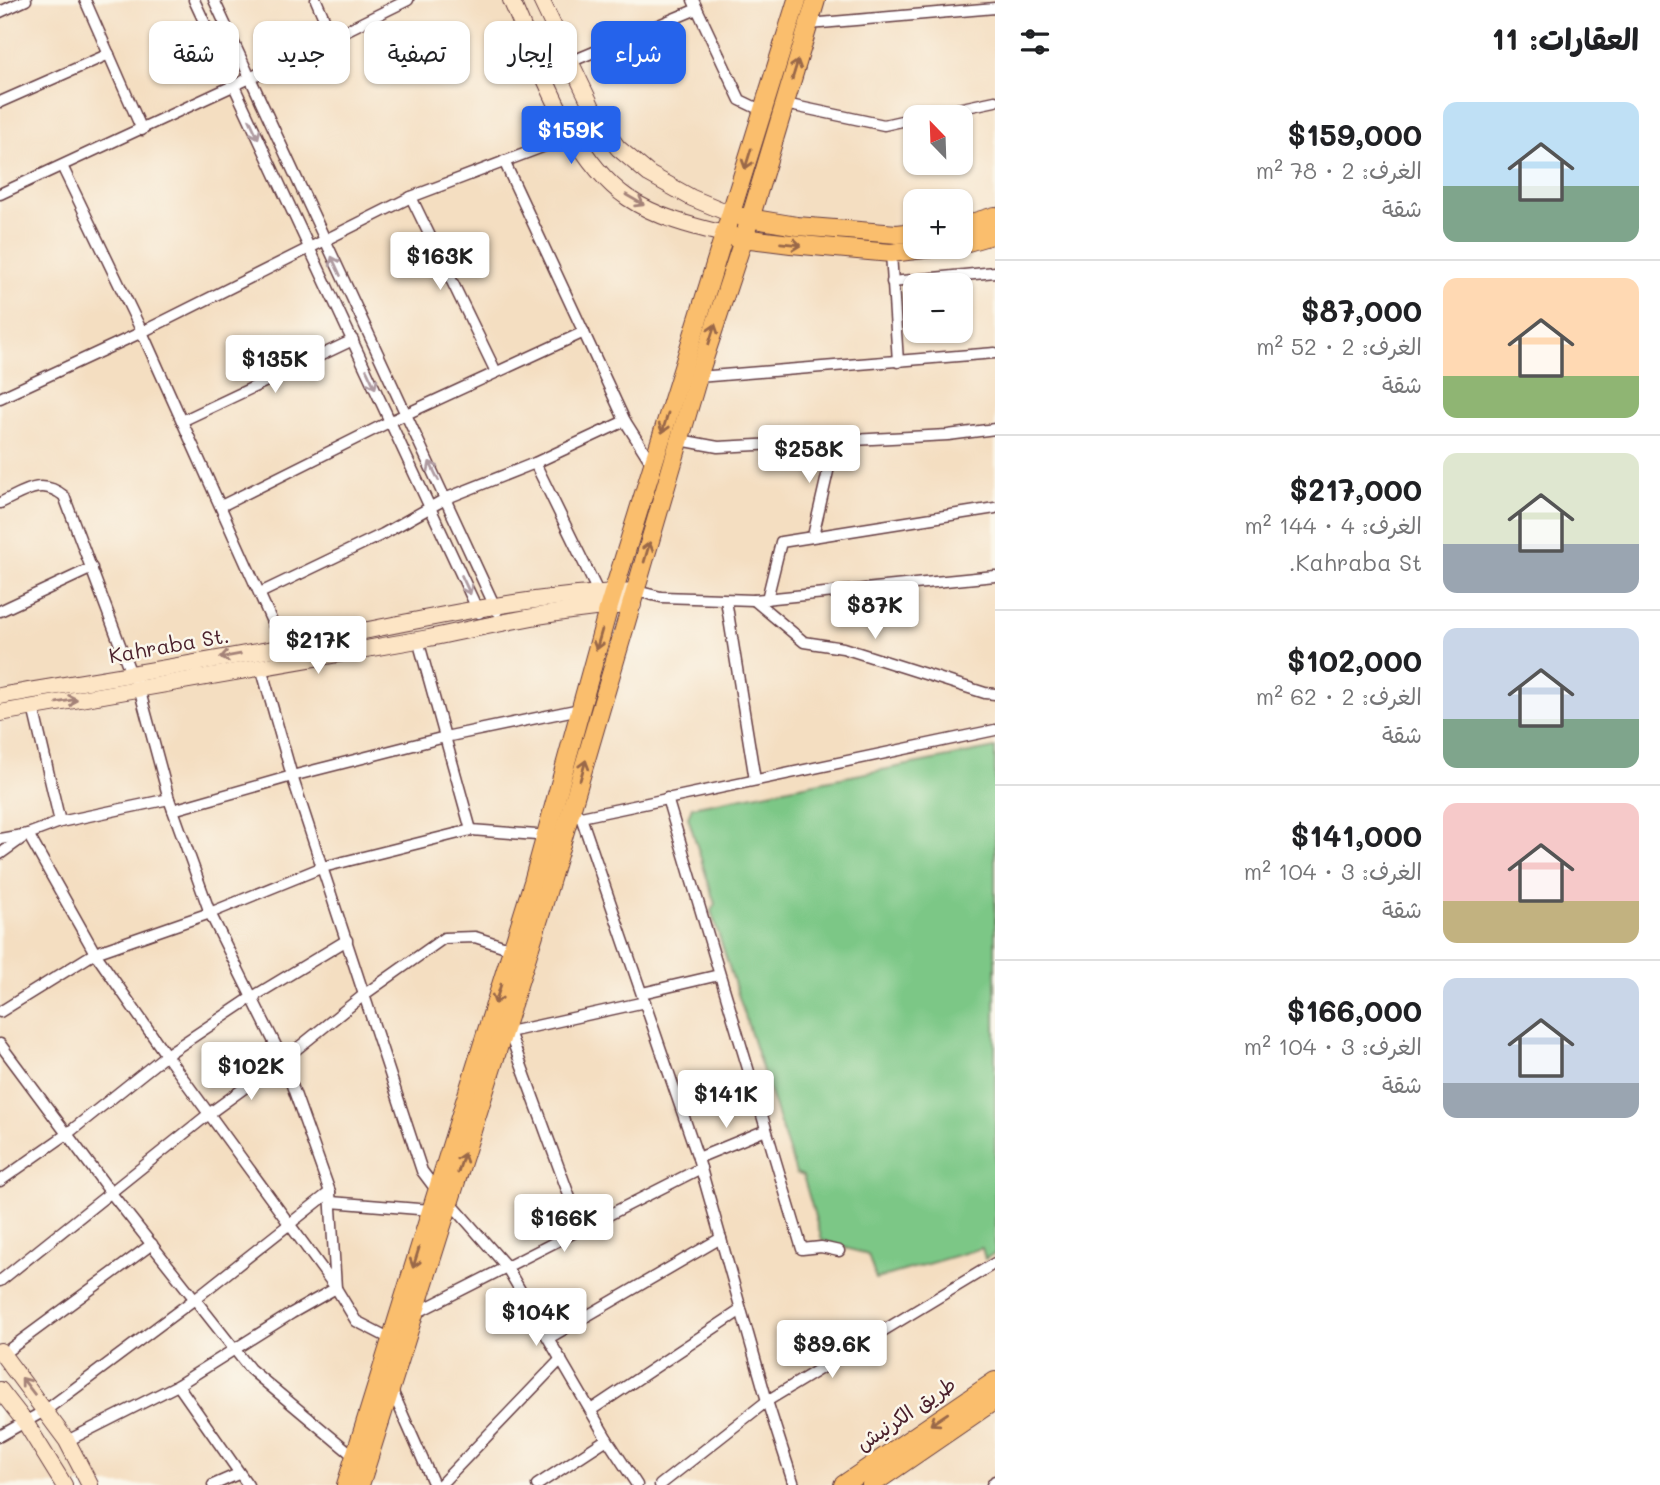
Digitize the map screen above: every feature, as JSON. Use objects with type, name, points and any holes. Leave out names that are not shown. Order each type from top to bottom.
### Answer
[{"type":"main road","points":[[511,0],[571,134],[595,169],[629,198],[679,223],[744,239],[891,253],[903,252]]},
{"type":"main road","points":[[541,0],[551,21]]},
{"type":"main road","points":[[569,809],[580,709],[607,597],[652,464],[797,0]]},
{"type":"main road","points":[[360,1485],[414,1314],[443,1196],[512,948],[554,837],[569,809],[698,377],[744,239],[816,0]]},
{"type":"main road","points":[[577,76],[599,122],[618,148],[649,174],[692,198],[750,219],[797,226],[903,233]]},
{"type":"main road","points":[[973,222],[995,216]]},
{"type":"main road","points":[[973,240],[995,234]]},
{"type":"main road","name":"Kahraba St.","points":[[0,713],[134,681],[286,654],[477,609],[607,597],[634,598]]},
{"type":"main road","name":"Kahraba St.","points":[[0,696],[261,667],[286,654],[418,640],[607,597]]},
{"type":"main road","points":[[346,1485],[431,1210],[443,1196],[508,1028],[554,837]]},
{"type":"main road","points":[[1,1352],[67,1441],[90,1485]]},
{"type":"main road","name":"طريق الكرنيش","points":[[843,1485],[995,1381]]},
{"type":"main road","points":[[0,1390],[25,1422],[64,1485]]},
{"type":"main road","name":"طريق الكرنيش","points":[[871,1485],[995,1400]]},
{"type":"street","points":[[0,12],[26,0]]},
{"type":"street","points":[[85,0],[142,130]]},
{"type":"street","points":[[194,0],[309,250],[354,340],[483,626]]},
{"type":"street","points":[[214,0],[324,241],[447,499],[502,623]]},
{"type":"street","points":[[316,0],[325,21]]},
{"type":"street","points":[[350,28],[408,0]]},
{"type":"street","points":[[577,59],[695,4],[740,100],[763,111]]},
{"type":"street","points":[[809,24],[995,8]]},
{"type":"street","points":[[0,102],[109,54]]},
{"type":"street","points":[[0,194],[253,76]]},
{"type":"street","points":[[973,106],[995,101]]},
{"type":"street","points":[[785,104],[884,125],[903,121]]},
{"type":"street","points":[[0,398],[142,332],[411,197],[599,122]]},
{"type":"street","points":[[504,161],[625,421],[652,464]]},
{"type":"street","points":[[62,166],[142,332],[286,654]]},
{"type":"street","points":[[411,197],[496,372]]},
{"type":"street","points":[[891,253],[898,362]]},
{"type":"street","points":[[892,282],[995,272]]},
{"type":"street","points":[[221,506],[391,421],[584,332]]},
{"type":"street","points":[[182,421],[354,340]]},
{"type":"street","points":[[698,377],[995,354]]},
{"type":"street","points":[[260,593],[383,534],[447,499],[535,463],[625,421]]},
{"type":"street","points":[[680,440],[718,447],[948,435],[995,429]]},
{"type":"street","points":[[813,536],[835,440]]},
{"type":"street","points":[[535,463],[607,597]]},
{"type":"street","points":[[1,500],[40,485],[54,488],[64,496],[134,681],[169,799],[210,913],[283,1060],[330,1197],[336,1288]]},
{"type":"street","points":[[767,599],[782,542],[995,508]]},
{"type":"street","points":[[0,611],[92,568]]},
{"type":"street","points":[[634,598],[754,600],[995,576]]},
{"type":"street","points":[[726,600],[755,780]]},
{"type":"street","points":[[754,600],[804,642],[843,648],[995,694]]},
{"type":"street","points":[[418,640],[471,830]]},
{"type":"street","points":[[261,667],[292,776],[422,1171],[506,1266],[607,1439],[637,1485]]},
{"type":"street","points":[[33,707],[60,822]]},
{"type":"street","points":[[173,810],[445,737],[580,709]]},
{"type":"street","points":[[794,1485],[767,1401],[700,1163],[644,998],[569,809],[667,798],[995,730]]},
{"type":"street","points":[[667,798],[802,1249],[821,1247],[839,1251]]},
{"type":"street","points":[[0,839],[28,834],[60,822],[169,799]]},
{"type":"street","points":[[0,1012],[95,953],[210,913],[323,867],[471,830],[554,837]]},
{"type":"street","points":[[0,854],[28,834]]},
{"type":"street","points":[[28,834],[95,953],[166,1055],[291,1224],[356,1321],[391,1339]]},
{"type":"street","points":[[0,1281],[210,1113],[283,1060],[365,994],[444,938],[475,937],[512,948]]},
{"type":"street","points":[[0,1181],[67,1134],[166,1055],[251,998],[347,940]]},
{"type":"street","points":[[582,1227],[508,1028],[644,998],[719,975]]},
{"type":"street","points":[[0,1044],[111,1193],[250,1368],[355,1457]]},
{"type":"street","points":[[414,1314],[766,1130]]},
{"type":"street","points":[[0,1436],[46,1410],[330,1197],[431,1210]]},
{"type":"street","points":[[549,1338],[721,1238]]},
{"type":"street","points":[[1,1352],[152,1244]]},
{"type":"street","points":[[660,1485],[767,1401],[995,1263]]},
{"type":"street","points":[[67,1441],[178,1385],[336,1288]]},
{"type":"street","points":[[591,1410],[741,1310]]},
{"type":"street","points":[[440,1485],[561,1359]]},
{"type":"street","points":[[178,1385],[248,1485]]},
{"type":"street","points":[[391,1387],[434,1485]]},
{"type":"street","points":[[537,1485],[607,1439]]},
{"type":"street","points":[[213,1485],[238,1474]]},
{"type":"green space","points":[[995,748],[995,1253],[985,1259],[982,1248],[876,1279],[868,1255],[822,1240],[803,1176],[796,1173],[711,911],[715,904],[688,817],[692,807]]}]
